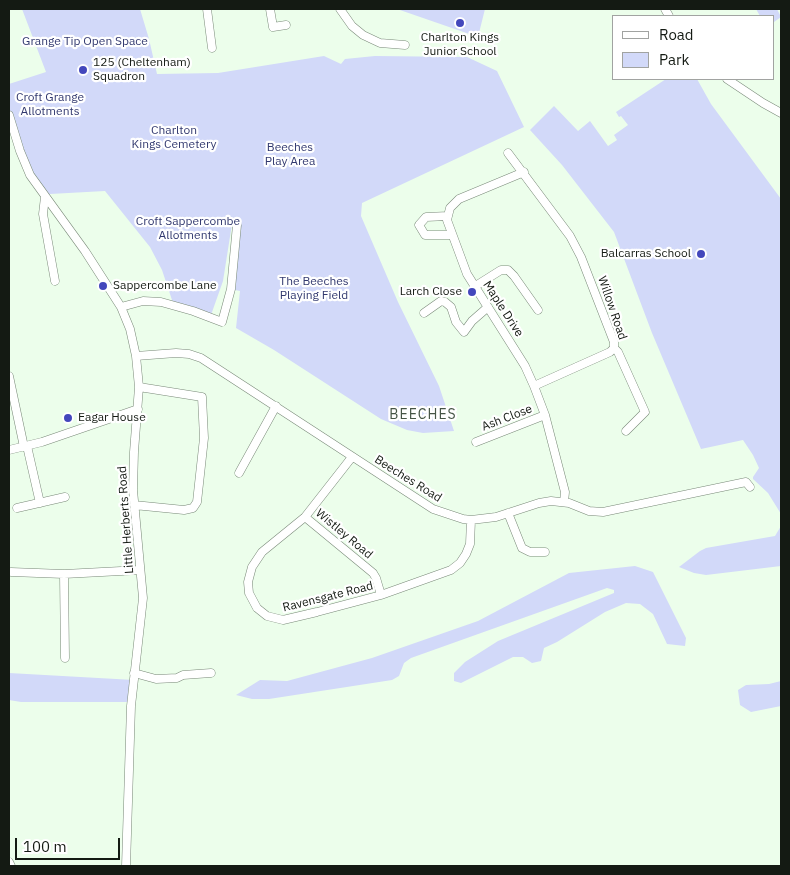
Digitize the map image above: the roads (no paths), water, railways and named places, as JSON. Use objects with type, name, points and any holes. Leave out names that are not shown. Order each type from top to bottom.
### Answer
[{"type":"street","points":[[207,9],[212,48]]},
{"type":"street","points":[[270,9],[273,27],[286,25]]},
{"type":"street","points":[[340,9],[346,20],[363,35],[380,43],[405,45]]},
{"type":"street","points":[[728,80],[757,100],[781,113]]},
{"type":"street","name":"Little Herberts Road","points":[[9,115],[18,146],[30,175],[86,251],[121,307],[130,329],[136,356],[139,387],[134,452],[134,505],[143,598],[131,706],[126,866]]},
{"type":"street","points":[[9,148],[18,146]]},
{"type":"street","name":"Willow Road","points":[[508,153],[524,172],[575,245],[588,272],[614,342],[614,348],[618,352],[645,412],[626,432]]},
{"type":"street","points":[[452,235],[425,235],[419,225],[426,217],[448,216],[452,204],[459,199],[524,172]]},
{"type":"street","points":[[45,197],[44,214],[55,281]]},
{"type":"street","name":"Maple Drive","points":[[448,216],[452,235],[467,274],[525,366],[546,415],[565,492],[564,502]]},
{"type":"street","points":[[121,307],[143,301],[161,302],[193,310],[222,322],[231,289],[237,225]]},
{"type":"street","points":[[474,287],[500,270],[508,270],[538,310]]},
{"type":"street","points":[[424,313],[441,301],[451,307],[454,318],[464,332],[475,317],[488,307]]},
{"type":"street","points":[[534,386],[610,352],[614,348]]},
{"type":"street","name":"Beeches Road","points":[[136,356],[176,353],[196,356],[207,361],[433,509],[452,517],[472,520],[488,519],[551,501],[564,502],[589,511],[603,512],[746,482],[750,487]]},
{"type":"street","points":[[9,376],[40,503]]},
{"type":"street","points":[[134,505],[187,510],[196,505],[204,438],[202,397],[139,387]]},
{"type":"street","points":[[239,473],[276,406]]},
{"type":"street","points":[[9,450],[138,409]]},
{"type":"street","name":"Ash Close","points":[[476,442],[546,415]]},
{"type":"street","name":"Ravensgate Road","points":[[352,457],[305,517],[262,552],[252,567],[248,577],[251,599],[257,608],[267,616],[283,620],[382,596],[446,572],[456,567],[464,559],[468,549],[472,520]]},
{"type":"street","points":[[17,508],[65,497]]},
{"type":"street","points":[[508,513],[522,548],[530,552],[545,552]]},
{"type":"street","name":"Wistley Road","points":[[305,517],[372,573],[376,578],[382,596]]},
{"type":"street","points":[[10,572],[64,574],[140,570]]},
{"type":"street","points":[[64,574],[65,658]]},
{"type":"street","points":[[134,673],[156,679],[211,673]]},
{"type":"street","points":[[9,862],[11,866]]},
{"type":"place","name":"Charlton Kings Junior School","points":[[460,23]]},
{"type":"place","name":"125 (Cheltenham) Squadron","points":[[83,70]]},
{"type":"place","name":"Balcarras School","points":[[701,254]]},
{"type":"place","name":"Sappercombe Lane","points":[[103,286]]},
{"type":"place","name":"Larch Close","points":[[472,292]]},
{"type":"place","name":"Eagar House","points":[[68,418]]},
{"type":"district","name":"BEECHES","points":[[423,415]]},
{"type":"park label","name":"Grange Tip Open Space","points":[[85,42]]},
{"type":"park label","name":"Croft Grange Allotments","points":[[50,105]]},
{"type":"park label","name":"Charlton Kings Cemetery","points":[[174,138]]},
{"type":"park label","name":"Beeches Play Area","points":[[290,155]]},
{"type":"park label","name":"Croft Sappercombe Allotments","points":[[188,229]]},
{"type":"park label","name":"The Beeches Playing Field","points":[[314,289]]}]
